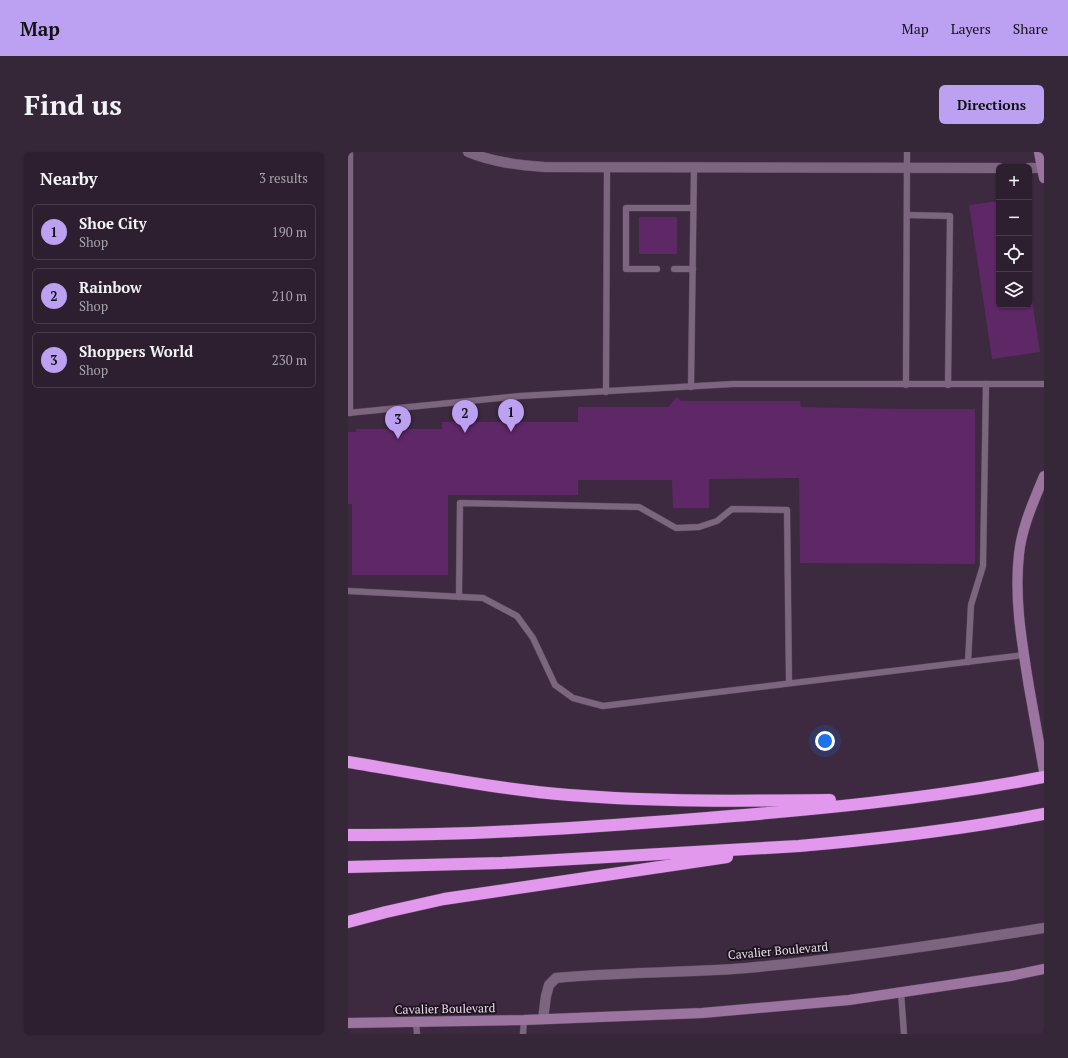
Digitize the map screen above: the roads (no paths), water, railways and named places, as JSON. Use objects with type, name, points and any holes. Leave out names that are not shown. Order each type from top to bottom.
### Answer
[{"type":"highway","points":[[348,762],[494,786],[569,795],[708,802],[899,800]]},
{"type":"highway","points":[[348,835],[467,833],[622,825],[776,813],[899,800],[999,786],[1044,777]]},
{"type":"highway","points":[[348,866],[502,863],[799,846],[1006,821],[1044,814]]},
{"type":"highway","points":[[348,922],[444,899],[799,846]]},
{"type":"street","points":[[468,152],[492,160],[544,167],[996,168]]},
{"type":"street","points":[[1039,152],[1043,173]]},
{"type":"street","points":[[1032,169],[1043,173]]},
{"type":"street","points":[[1044,476],[1025,524],[1019,553],[1017,583],[1019,620],[1024,655],[1044,771]]},
{"type":"street","name":"Cavalier Boulevard","points":[[543,1019],[549,984],[556,978],[746,968],[846,958],[1044,928]]},
{"type":"street","name":"Cavalier Boulevard","points":[[348,1023],[524,1020],[702,1013],[849,1000],[1010,976],[1044,969]]},
{"type":"lane","points":[[350,152],[349,413],[527,396],[733,384],[1044,384]]},
{"type":"lane","points":[[906,385],[907,152]]},
{"type":"lane","points":[[606,392],[607,167]]},
{"type":"lane","points":[[691,387],[694,168]]},
{"type":"lane","points":[[657,269],[626,269],[626,208],[693,208]]},
{"type":"lane","points":[[907,215],[950,216],[948,385]]},
{"type":"lane","points":[[674,269],[693,269]]},
{"type":"lane","points":[[968,662],[971,605],[983,566],[986,384]]},
{"type":"lane","points":[[459,597],[460,504],[639,507],[676,528],[699,527],[718,521],[732,509],[787,510],[789,683]]},
{"type":"lane","points":[[348,591],[483,598],[517,616],[533,638],[555,685],[573,698],[603,706],[1024,655]]},
{"type":"lane","points":[[901,992],[904,1034]]},
{"type":"lane","points":[[522,1034],[524,1020]]},
{"type":"lane","points":[[416,1022],[417,1034]]},
{"type":"place","name":"Shoe City","points":[[511,432]]},
{"type":"place","name":"Rainbow","points":[[465,433]]},
{"type":"place","name":"Shoppers World","points":[[398,439]]}]
